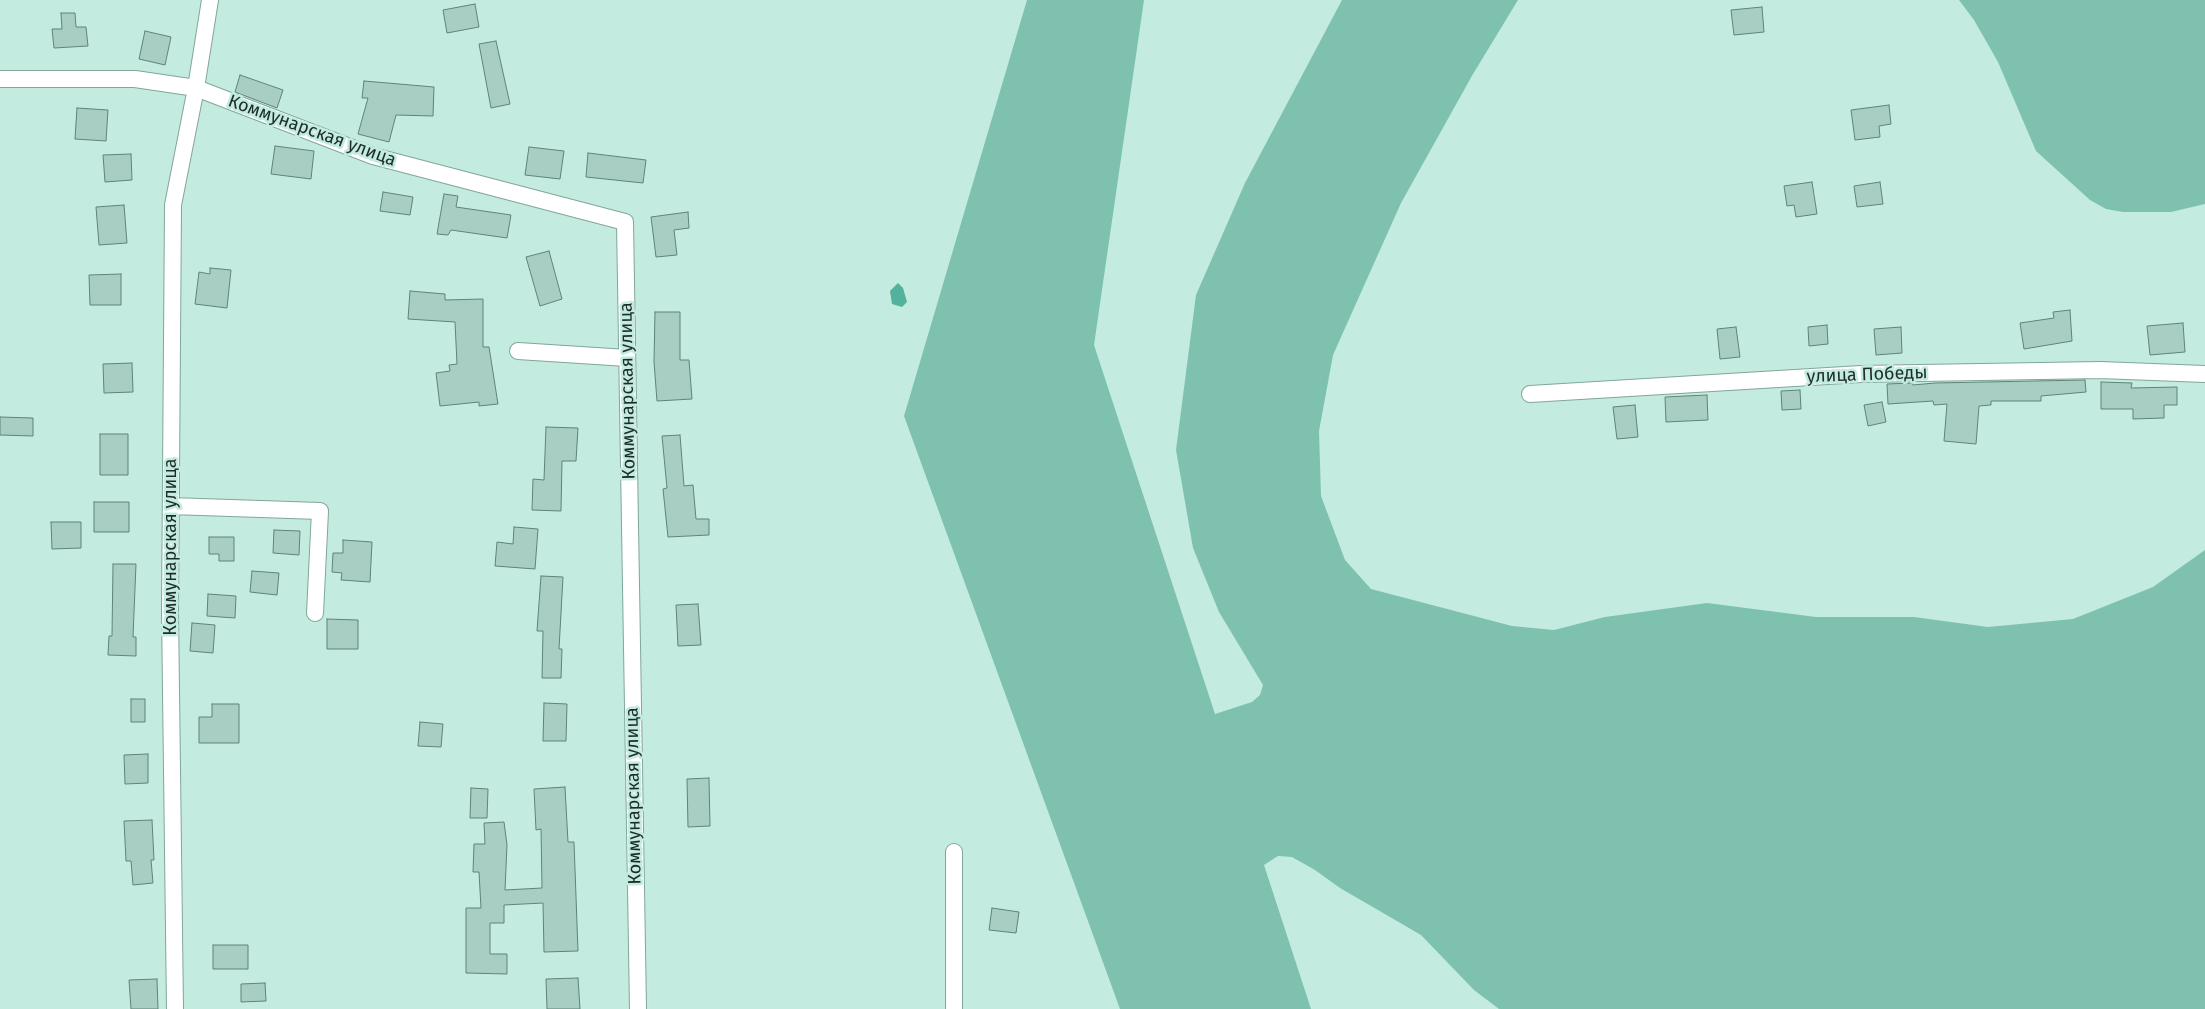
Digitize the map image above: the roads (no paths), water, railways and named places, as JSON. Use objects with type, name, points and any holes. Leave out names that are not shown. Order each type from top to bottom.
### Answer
[{"type":"street","name":"Коммунарская улица","points":[[176,1009],[170,611],[173,205],[196,88],[210,0]]},
{"type":"street","name":"Коммунарская улица","points":[[0,79],[135,79],[196,88],[373,156],[625,222],[638,1009]]},
{"type":"street","points":[[518,351],[627,358]]},
{"type":"street","name":"улица Победы","points":[[1530,394],[1861,374],[2100,370],[2205,374]]},
{"type":"street","points":[[171,506],[320,512],[315,613]]},
{"type":"street","points":[[954,852],[954,1009]]}]
